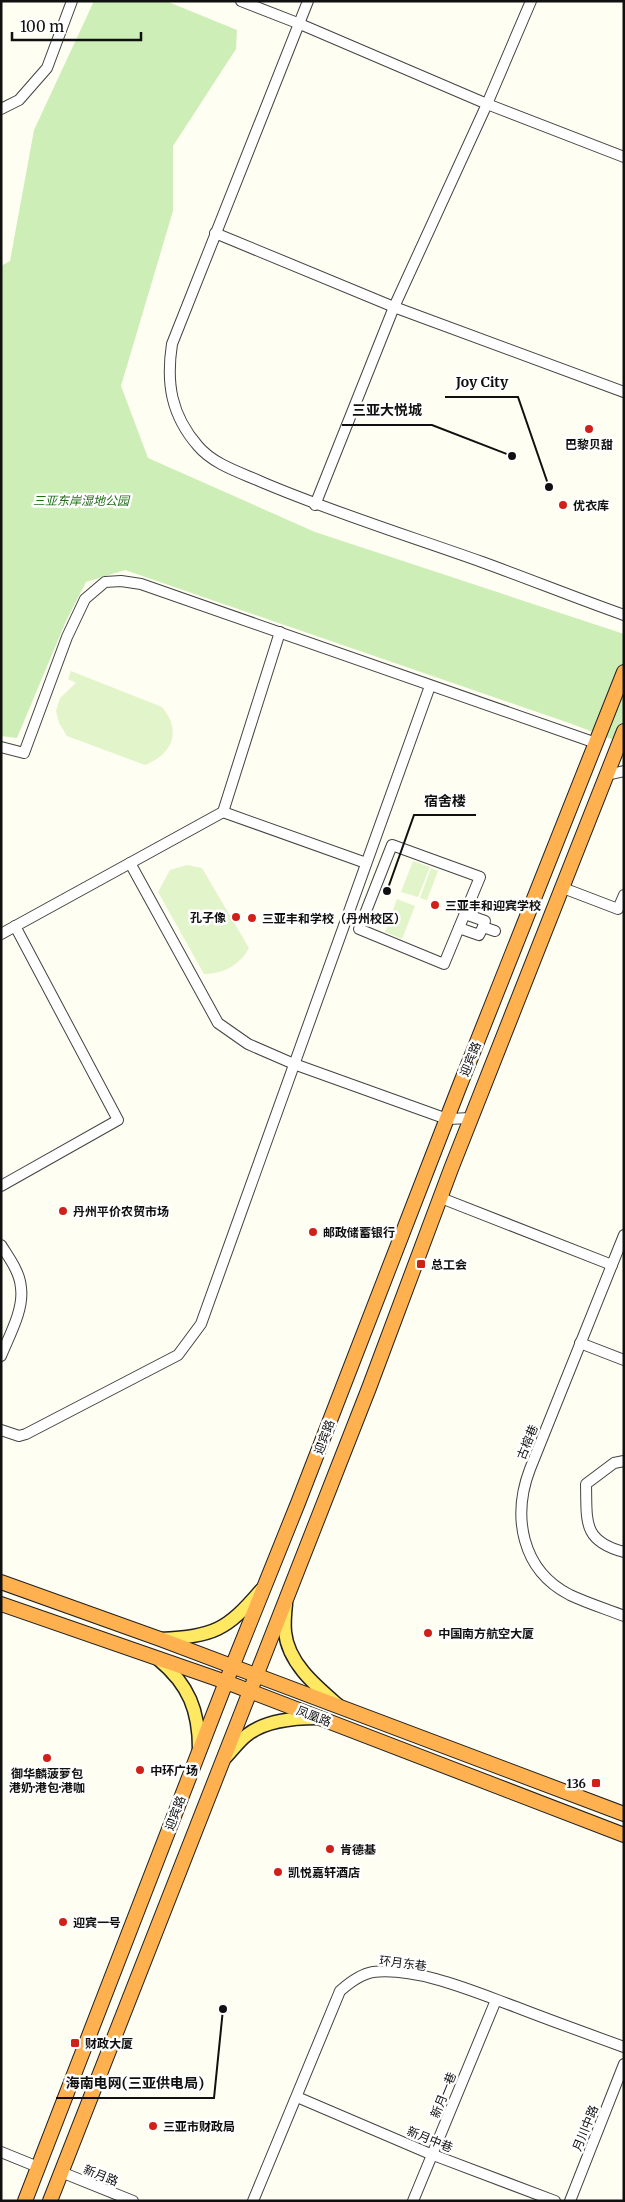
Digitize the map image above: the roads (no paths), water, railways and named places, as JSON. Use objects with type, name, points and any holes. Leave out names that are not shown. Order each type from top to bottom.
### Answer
[{"type":"highway","name":"迎宾路","points":[[25,2201],[232,1666],[624,672]]},
{"type":"highway","name":"迎宾路","points":[[50,2201],[369,1388],[451,1169],[624,731]]},
{"type":"highway","points":[[458,1090],[480,1098]]},
{"type":"highway","points":[[447,1119],[451,1144],[451,1169]]},
{"type":"highway","points":[[432,1158],[444,1157],[448,1160],[451,1169]]},
{"type":"highway","name":"凤凰路","points":[[1,1582],[160,1638],[624,1814]]},
{"type":"highway","name":"凤凰路","points":[[1,1604],[249,1690],[624,1835]]},
{"type":"main road","points":[[160,1638],[189,1637],[220,1629],[240,1615],[264,1587]]},
{"type":"main road","points":[[286,1598],[285,1634],[294,1657],[310,1681],[339,1707]]},
{"type":"main road","points":[[155,1657],[173,1672],[188,1692],[199,1724],[199,1751]]},
{"type":"main road","points":[[221,1762],[248,1734],[270,1724],[295,1718],[322,1719]]},
{"type":"street","points":[[1,109],[19,100],[47,68],[72,1]]},
{"type":"street","points":[[241,1],[300,24],[487,104],[624,157]]},
{"type":"street","points":[[308,1],[172,344],[168,369],[172,397],[183,425],[200,448],[223,464],[315,505],[482,562],[624,615]]},
{"type":"street","points":[[315,505],[394,307],[487,104],[531,1]]},
{"type":"street","points":[[215,233],[394,307],[624,392]]},
{"type":"street","points":[[1,747],[24,753],[67,637],[85,598],[105,582],[121,581],[141,584],[596,743]]},
{"type":"street","points":[[1,934],[223,812],[280,632]]},
{"type":"street","points":[[1,1430],[19,1436],[26,1434],[178,1355],[201,1324],[430,686]]},
{"type":"street","points":[[607,775],[624,771]]},
{"type":"street","points":[[223,812],[366,863]]},
{"type":"street","points":[[392,845],[480,877],[466,914],[444,964],[357,929],[392,845]]},
{"type":"street","points":[[130,864],[218,1023],[248,1044],[294,1064],[447,1119],[472,1118]]},
{"type":"street","points":[[562,888],[618,909],[624,895]]},
{"type":"street","points":[[459,928],[479,936],[485,921],[466,914]]},
{"type":"street","points":[[1,1186],[118,1120],[15,926]]},
{"type":"street","points":[[483,927],[494,931]]},
{"type":"street","points":[[441,1198],[612,1265]]},
{"type":"street","name":"古榕巷","points":[[624,1235],[524,1484],[520,1506],[522,1529],[534,1560],[553,1583],[570,1594],[624,1616]]},
{"type":"street","points":[[1,1245],[18,1274],[21,1288],[20,1306],[1,1356]]},
{"type":"street","points":[[580,1343],[624,1360]]},
{"type":"street","points":[[624,1461],[614,1463],[586,1484],[587,1525],[598,1542],[624,1552]]},
{"type":"street","name":"环月东巷","points":[[253,2201],[340,1991],[349,1983],[372,1972],[419,1975],[496,2000],[624,2047]]},
{"type":"street","name":"新月一巷","points":[[413,2201],[496,2000]]},
{"type":"street","name":"月川中路","points":[[570,2201],[624,2064]]},
{"type":"street","name":"新月中巷","points":[[297,2097],[432,2154],[555,2201]]},
{"type":"street","points":[[1,2152],[38,2167]]},
{"type":"street","name":"新月路","points":[[61,2172],[133,2201]]},
{"type":"place","name":"巴黎贝甜","points":[[589,429]]},
{"type":"place","name":"三亚大悦城","points":[[512,456]]},
{"type":"place","name":"Joy City","points":[[549,487]]},
{"type":"place","name":"优衣库","points":[[563,505]]},
{"type":"place","name":"宿舍楼","points":[[387,891]]},
{"type":"place","name":"三亚丰和迎宾学校","points":[[435,905]]},
{"type":"place","name":"孔子像","points":[[236,917]]},
{"type":"place","name":"三亚丰和学校（丹州校区）","points":[[252,918]]},
{"type":"place","name":"丹州平价农贸市场","points":[[63,1211]]},
{"type":"place","name":"邮政储蓄银行","points":[[313,1232]]},
{"type":"place","name":"总工会","points":[[421,1264]]},
{"type":"place","name":"中国南方航空大厦","points":[[428,1633]]},
{"type":"place","name":"御华麟菠萝包 港奶·港包·港咖","points":[[47,1758]]},
{"type":"place","name":"中环广场","points":[[140,1770]]},
{"type":"place","name":"136","points":[[596,1783]]},
{"type":"place","name":"肯德基","points":[[330,1849]]},
{"type":"place","name":"凯悦嘉轩酒店","points":[[278,1872]]},
{"type":"place","name":"迎宾一号","points":[[63,1922]]},
{"type":"place","name":"海南电网(三亚供电局)","points":[[223,2009]]},
{"type":"place","name":"财政大厦","points":[[75,2043]]},
{"type":"place","name":"三亚市财政局","points":[[153,2126]]},
{"type":"park label","name":"三亚东岸湿地公园","points":[[81,500]]}]
